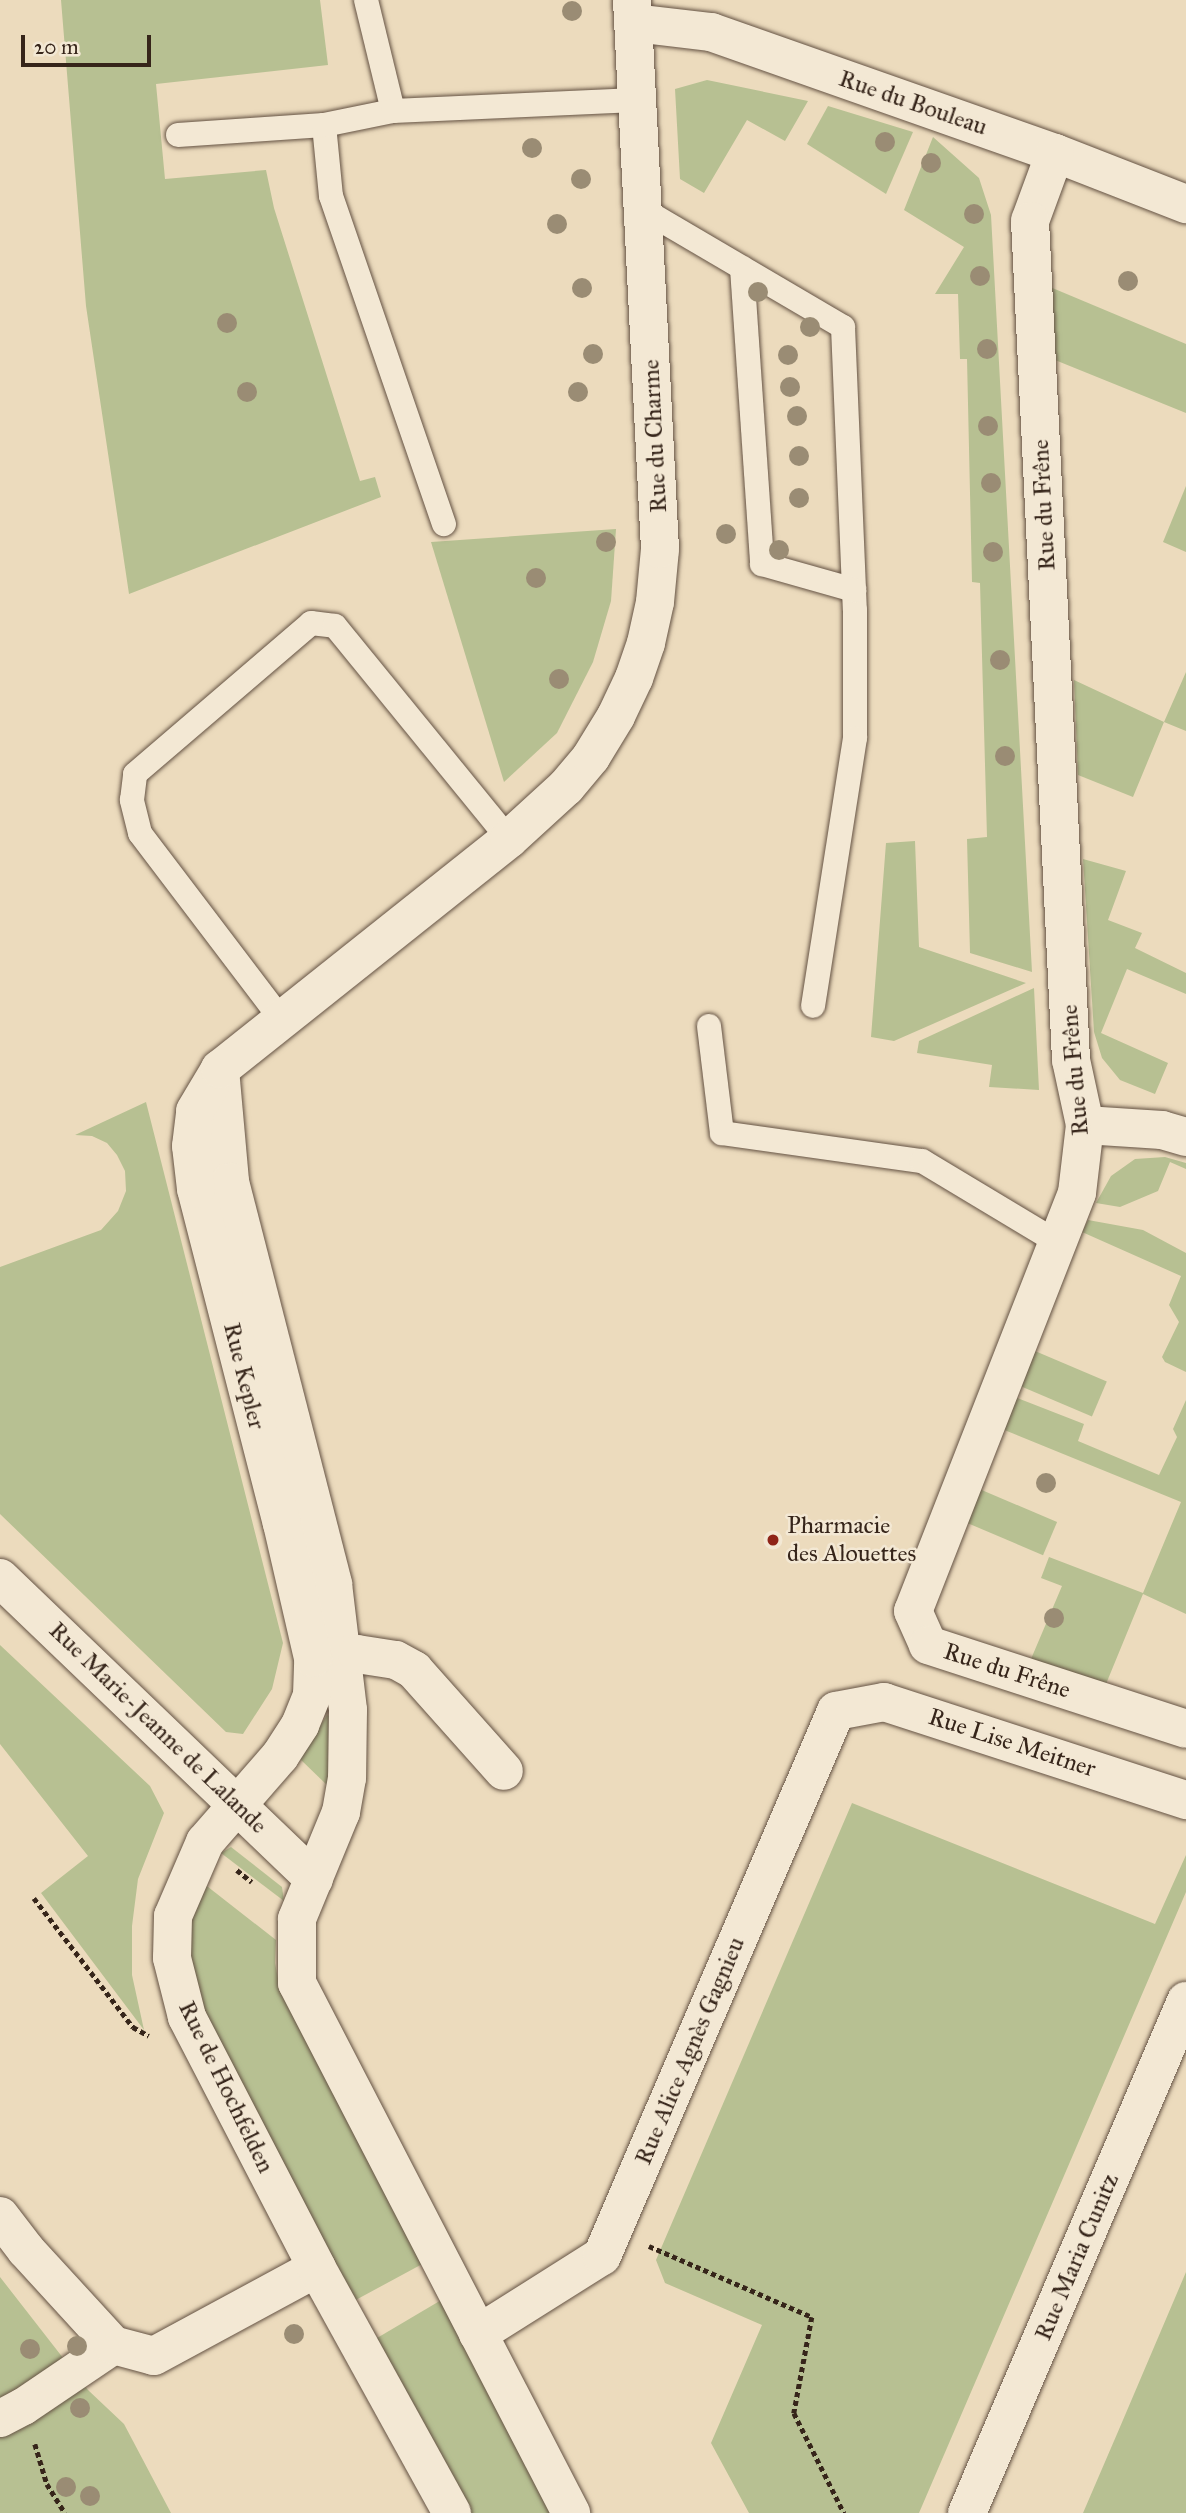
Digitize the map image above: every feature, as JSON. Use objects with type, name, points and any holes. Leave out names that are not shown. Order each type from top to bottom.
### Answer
[{"type":"street","name":"Rue du Charme","points":[[515,835],[566,787],[591,757],[617,716],[646,643],[655,602],[660,549],[633,11]]},
{"type":"street","name":"Rue du Bouleau","points":[[633,11],[711,32],[1055,153],[1186,205]]},
{"type":"street","name":"Rue du Frêne","points":[[1055,153],[1030,221],[1071,1060],[1085,1125],[1077,1193],[913,1611],[928,1645],[1186,1729]]},
{"type":"street","name":"Rue Kepler","points":[[327,1656],[333,1584],[230,1182],[220,1069],[515,835]]},
{"type":"street","points":[[1085,1125],[1162,1130],[1186,1137]]},
{"type":"street","name":"Rue Marie-Jeanne de Lalande","points":[[0,1578],[314,1879]]},
{"type":"street","points":[[504,1771],[414,1670],[396,1660],[327,1656],[348,1710],[347,1778],[336,1827],[297,1919],[297,1983],[571,2513]]},
{"type":"street","name":"Rue de Hochfelden","points":[[327,1656],[300,1725],[280,1756],[205,1842],[173,1916],[172,1958],[187,2017],[317,2268],[452,2513]]},
{"type":"street","name":"Rue Lise Meitner","points":[[836,1711],[884,1702],[1186,1800]]},
{"type":"street","name":"Rue Alice Agnès Gagnieu","points":[[478,2334],[602,2256],[836,1711]]},
{"type":"street","name":"Rue Maria Cunitz","points":[[967,2513],[1186,2001]]},
{"type":"street","points":[[0,2216],[26,2250],[113,2345],[154,2356],[317,2268]]},
{"type":"street","points":[[12,2412],[113,2345]]},
{"type":"lane","points":[[366,0],[393,111]]},
{"type":"lane","points":[[178,135],[324,125],[393,111],[636,100]]},
{"type":"lane","points":[[324,125],[331,196],[444,524]]},
{"type":"lane","points":[[642,209],[843,327],[854,590],[855,738],[813,1006]]},
{"type":"lane","points":[[742,268],[762,564],[854,590]]},
{"type":"lane","points":[[281,1019],[140,833],[132,800],[135,774],[311,623],[335,626],[515,835]]},
{"type":"lane","points":[[709,1026],[722,1132],[922,1161],[1057,1242]]},
{"type":"path","points":[[34,1898],[133,2027],[155,2039]]},
{"type":"path","points":[[613,2230],[812,2317],[794,2413],[844,2513]]},
{"type":"path","points":[[12,2412],[47,2484],[65,2513]]},
{"type":"green space","points":[[61,0],[320,0],[328,65],[156,84],[165,179],[266,170],[274,208],[360,481],[375,477],[381,497],[129,594],[86,306]]},
{"type":"green space","points":[[707,80],[808,101],[785,141],[747,120],[704,193],[680,179],[675,89]]},
{"type":"green space","points":[[828,106],[913,132],[886,194],[807,144]]},
{"type":"green space","points":[[933,137],[979,178],[991,215],[1032,972],[970,953],[967,839],[987,837],[980,583],[972,582],[967,359],[960,359],[958,294],[935,294],[964,247],[904,210]]},
{"type":"green space","points":[[1050,287],[1186,344],[1186,413],[1055,360]]},
{"type":"green space","points":[[1186,486],[1186,552],[1163,542]]},
{"type":"green space","points":[[616,529],[611,601],[593,662],[557,733],[504,782],[431,542]]},
{"type":"green space","points":[[1186,672],[1186,731],[1164,722]]},
{"type":"green space","points":[[1074,680],[1164,722],[1133,797],[1078,775]]},
{"type":"green space","points":[[915,841],[919,947],[1026,983],[894,1041],[871,1037],[886,843]]},
{"type":"green space","points":[[1083,859],[1126,871],[1108,920],[1142,933],[1135,948],[1186,973],[1186,994],[1127,969],[1101,1033],[1168,1063],[1155,1094],[1120,1080],[1102,1058],[1094,1032]]},
{"type":"green space","points":[[1034,988],[1039,1090],[989,1087],[992,1065],[917,1053],[919,1041]]},
{"type":"green space","points":[[146,1102],[283,1643],[272,1689],[243,1734],[226,1732],[0,1514],[0,1267],[101,1230],[118,1211],[126,1191],[125,1171],[117,1155],[107,1143],[92,1136],[75,1135]]},
{"type":"green space","points":[[1165,1157],[1186,1163],[1186,1169],[1170,1162],[1158,1191],[1120,1207],[1096,1203],[1111,1176],[1135,1159]]},
{"type":"green space","points":[[1088,1220],[1143,1230],[1186,1253],[1186,1372],[1165,1362],[1162,1357],[1179,1322],[1169,1305],[1181,1276],[1082,1232]]},
{"type":"green space","points":[[1035,1351],[1107,1381],[1092,1416],[1020,1386]]},
{"type":"green space","points":[[1015,1397],[1084,1424],[1078,1441],[1159,1475],[1177,1437],[1173,1429],[1186,1400],[1186,1614],[1143,1594],[1106,1684],[1031,1659],[1062,1586],[1041,1578],[1049,1557],[1143,1593],[1181,1502],[1002,1429]]},
{"type":"green space","points":[[977,1488],[1057,1522],[1043,1555],[963,1521]]},
{"type":"green space","points":[[0,1645],[150,1786],[164,1813],[138,1879],[132,1926],[132,1975],[144,2030],[41,1893],[88,1856],[0,1744]]},
{"type":"green space","points":[[327,1715],[331,1717],[330,1788],[299,1758]]},
{"type":"green space","points":[[852,1803],[1155,1924],[1186,1855],[1186,1892],[919,2513],[749,2513],[711,2443],[762,2325],[665,2283],[656,2260]]},
{"type":"green space","points":[[231,1847],[282,1887],[284,1901],[221,1853]]},
{"type":"green space","points":[[203,1883],[276,1940],[275,1963],[280,1989],[426,2262],[352,2302],[196,2012],[188,1929]]},
{"type":"green space","points":[[1186,2272],[1186,2513],[1083,2513],[1120,2427]]},
{"type":"green space","points":[[0,2277],[88,2390],[124,2424],[171,2513],[0,2513]]},
{"type":"green space","points":[[443,2299],[558,2513],[463,2513],[372,2341]]},
{"type":"place","name":"Pharmacie des Alouettes","points":[[773,1540]]}]
